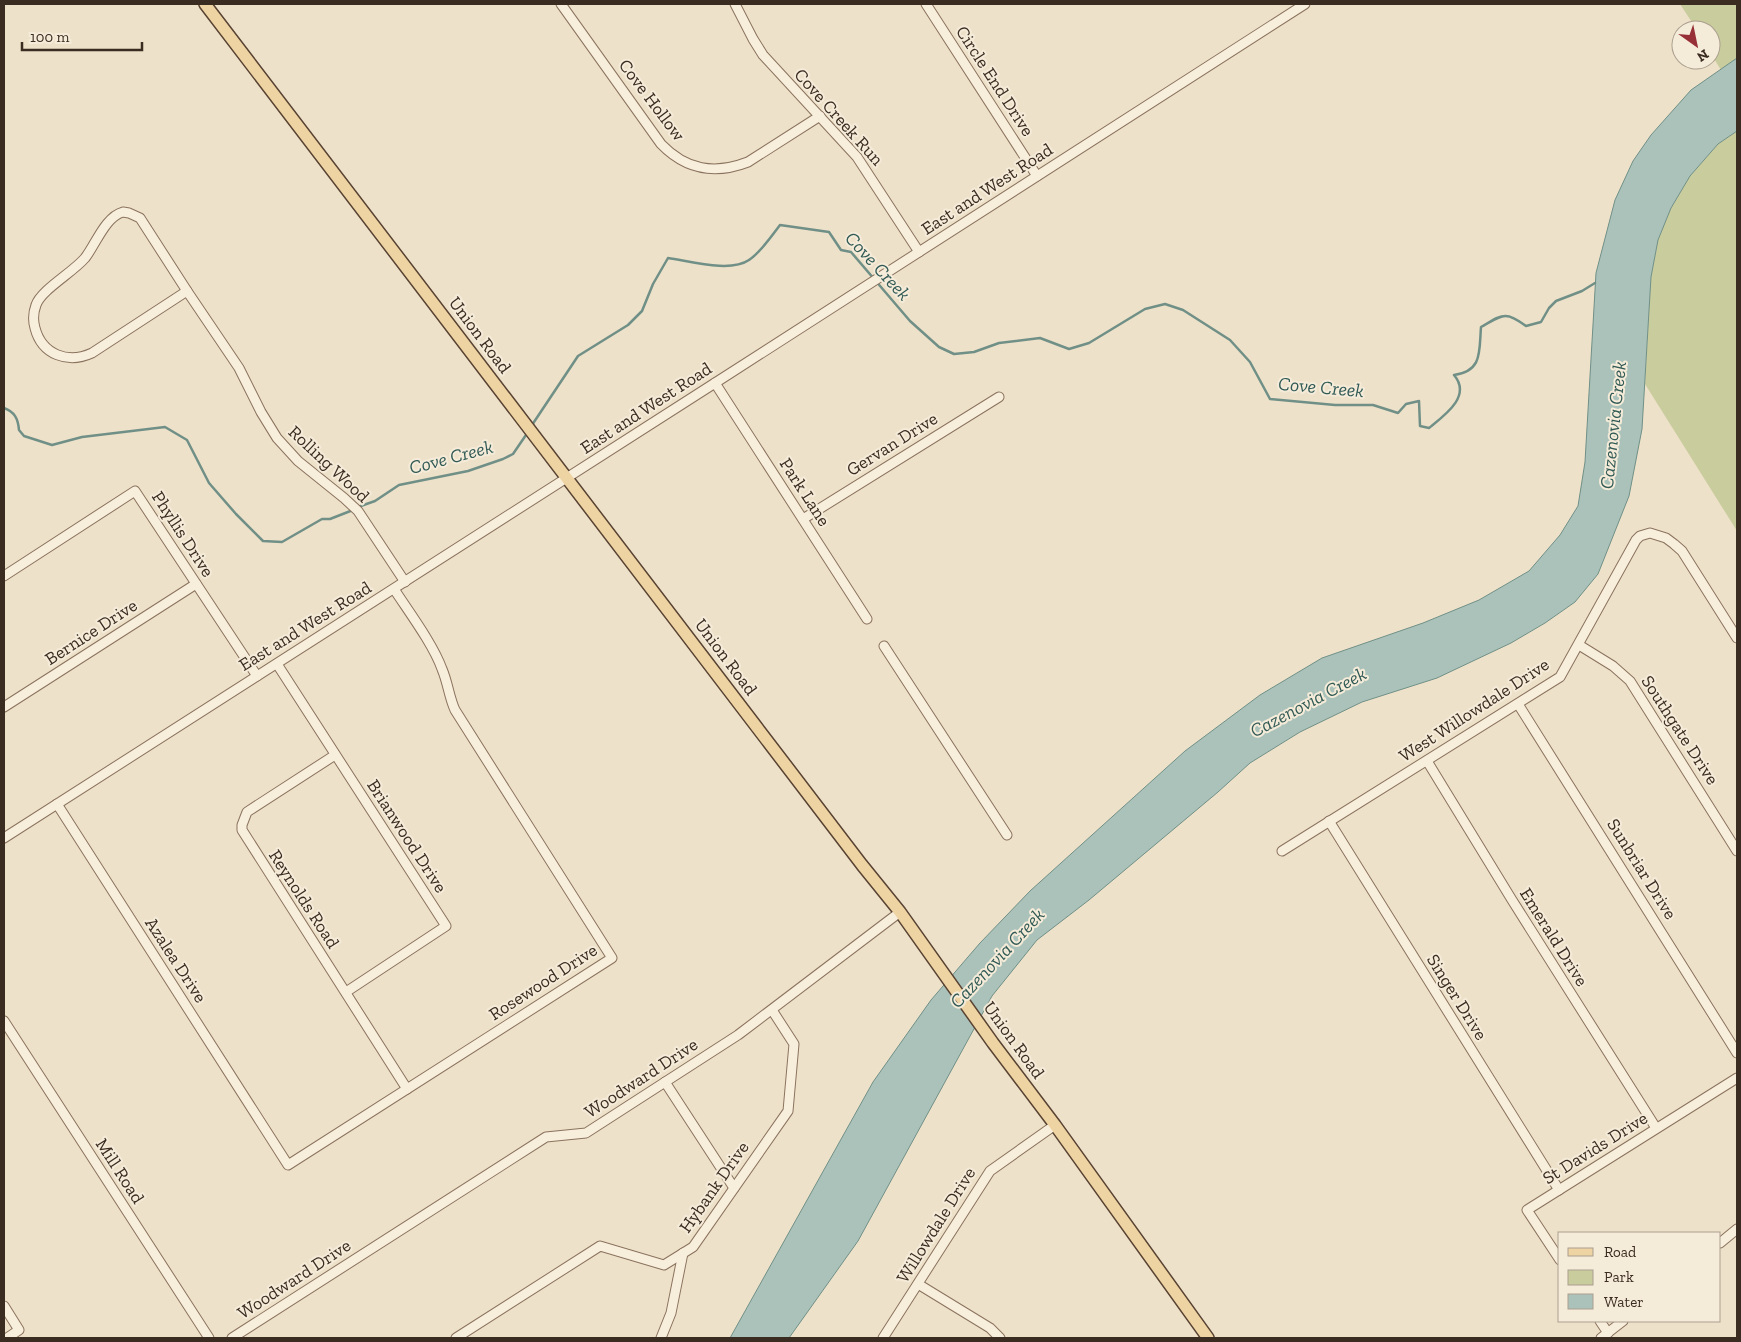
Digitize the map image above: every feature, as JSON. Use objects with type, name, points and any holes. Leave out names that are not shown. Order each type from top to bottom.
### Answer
[{"type":"main road","name":"Union Road","points":[[205,4],[862,865],[900,912],[1208,1338]]},
{"type":"street","name":"Cove Hollow","points":[[562,4],[661,144],[668,152],[696,167],[710,170],[736,167],[748,162],[820,116]]},
{"type":"street","name":"Cove Creek Run","points":[[735,4],[763,55],[775,70],[845,142],[869,173],[919,252]]},
{"type":"street","name":"Circle End Drive","points":[[926,4],[1037,176]]},
{"type":"street","name":"East and West Road","points":[[4,838],[568,478],[1304,4]]},
{"type":"street","name":"Rolling Wood","points":[[187,291],[84,357],[68,359],[52,354],[45,348],[37,334],[34,313],[40,298],[84,259],[109,221],[118,214],[129,213],[140,218],[239,368],[260,412],[277,438],[298,461],[344,498],[358,512],[405,582]]},
{"type":"street","name":"Park Lane","points":[[715,383],[867,619]]},
{"type":"street","name":"Gervan Drive","points":[[803,518],[998,397]]},
{"type":"street","name":"Phyllis Drive","points":[[4,576],[135,491],[257,676]]},
{"type":"street","name":"West Willowdale Drive","points":[[1282,851],[1560,677],[1636,540],[1644,534],[1655,534],[1666,538],[1682,551],[1737,638]]},
{"type":"street","name":"Bernice Drive","points":[[4,707],[196,584]]},
{"type":"street","name":"Rosewood Drive","points":[[268,1133],[288,1165],[612,958],[455,710],[450,700],[443,670],[436,656],[394,589]]},
{"type":"street","name":"Southgate Drive","points":[[1579,645],[1613,666],[1630,681],[1737,851]]},
{"type":"street","points":[[884,646],[1007,835]]},
{"type":"street","name":"Brianwood Drive","points":[[276,664],[446,926],[346,992]]},
{"type":"street","name":"Sunbriar Drive","points":[[1518,704],[1737,1053]]},
{"type":"street","name":"Reynolds Road","points":[[335,755],[247,812],[242,830],[407,1089]]},
{"type":"street","name":"Emerald Drive","points":[[1427,761],[1656,1128]]},
{"type":"street","name":"Azalea Drive","points":[[57,804],[268,1133]]},
{"type":"street","name":"Singer Drive","points":[[1329,820],[1559,1190]]},
{"type":"street","name":"Woodward Drive","points":[[232,1338],[546,1137],[586,1133],[666,1082],[738,1035],[900,912]]},
{"type":"street","name":"Hybank Drive","points":[[456,1338],[600,1246],[664,1265],[692,1247],[788,1111],[794,1044],[772,1010]]},
{"type":"street","name":"Mill Road","points":[[4,1021],[209,1338]]},
{"type":"street","name":"St Davids Drive","points":[[1558,1257],[1527,1210],[1734,1079]]},
{"type":"street","points":[[666,1082],[734,1188]]},
{"type":"street","name":"Willowdale Drive","points":[[883,1338],[990,1171],[1055,1125]]},
{"type":"street","points":[[1721,1242],[1737,1228]]},
{"type":"street","points":[[661,1338],[671,1313],[683,1253]]},
{"type":"street","points":[[918,1284],[990,1328],[1000,1338]]},
{"type":"street","points":[[4,1306],[19,1330],[7,1338]]},
{"type":"street","points":[[1600,1322],[1604,1336],[1622,1322]]},
{"type":"green space","points":[[1680,4],[1737,4],[1737,58],[1721,70],[1721,20],[1690,20]]},
{"type":"green space","points":[[1737,131],[1737,531],[1645,384],[1651,277],[1658,240],[1671,208],[1690,176],[1718,144]]},
{"type":"water","name":"Cazenovia Creek","points":[[1737,58],[1737,131],[1718,144],[1690,176],[1671,208],[1658,240],[1651,277],[1642,429],[1629,496],[1598,574],[1575,602],[1511,643],[1437,678],[1362,702],[1300,732],[1250,763],[1089,900],[1037,940],[992,996],[858,1241],[789,1338],[730,1338],[873,1082],[931,1000],[980,943],[1030,891],[1185,751],[1260,695],[1322,658],[1423,623],[1479,600],[1529,571],[1560,535],[1578,506],[1585,462],[1596,273],[1615,200],[1633,161],[1651,135],[1691,90]]},
{"type":"waterway","name":"Cove Creek","points":[[532,425],[578,356],[628,325],[642,311],[653,284],[668,258],[721,266],[741,264],[758,253],[780,225],[829,232],[841,250],[851,252],[910,321],[939,347],[954,354],[974,352],[999,343],[1040,338],[1069,349],[1089,343],[1145,309],[1165,304],[1183,310],[1230,340],[1250,362],[1270,399],[1335,405],[1373,405],[1398,413],[1406,404],[1419,401],[1420,426],[1429,428],[1449,411],[1458,398],[1459,383],[1454,375],[1463,373],[1475,364],[1479,352],[1481,327],[1503,316],[1513,318],[1526,326],[1541,322],[1549,308],[1556,301],[1582,291],[1595,283]]},
{"type":"waterway","name":"Cove Creek","points":[[4,408],[15,416],[19,430],[24,436],[52,445],[82,437],[165,427],[187,440],[209,483],[263,541],[282,542],[322,519],[330,519],[353,510]]},
{"type":"waterway","name":"Cove Creek","points":[[358,507],[375,501],[399,485],[468,471],[503,459],[513,454],[528,432]]}]
